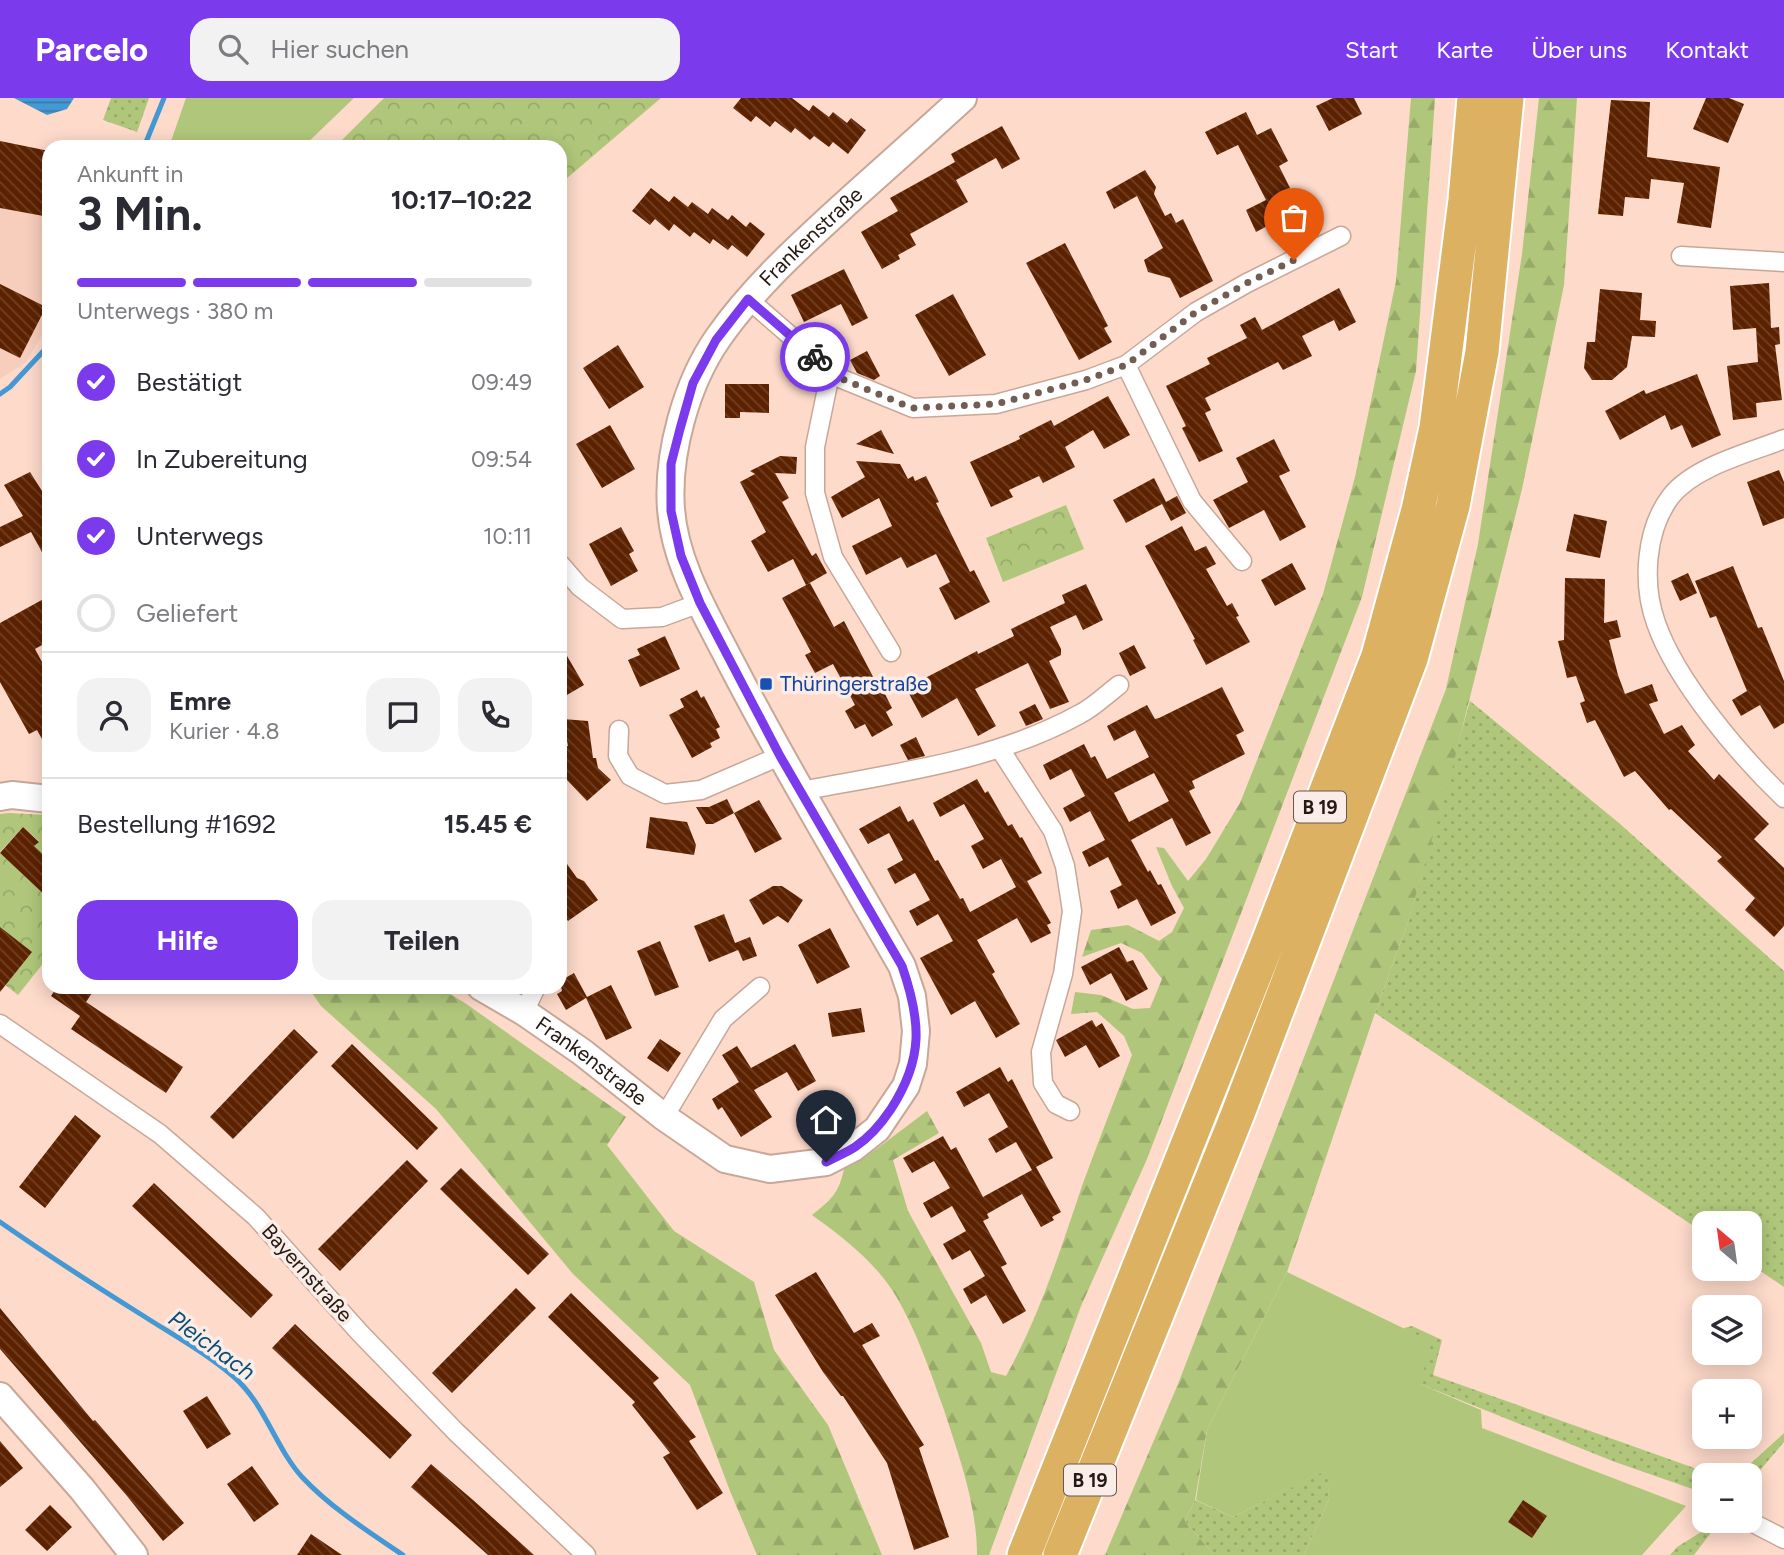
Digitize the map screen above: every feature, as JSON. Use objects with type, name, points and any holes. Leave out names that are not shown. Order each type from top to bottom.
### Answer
[{"type":"highway","name":"B 19","points":[[1024,1555],[1268,942],[1378,656],[1418,510],[1436,428],[1465,200],[1474,98]]},
{"type":"highway","name":"B 19","points":[[1060,1555],[1237,1116],[1411,659],[1453,506],[1482,352],[1507,98]]},
{"type":"street","name":"Frankenstraße","points":[[493,994],[582,1052],[664,1117],[725,1159],[770,1169],[826,1162],[853,1148],[877,1129],[905,1086],[913,1064],[916,1031],[912,996],[902,966],[780,756],[700,603],[681,556],[671,511],[671,464],[693,383],[716,340],[748,299],[804,241],[964,98]]},
{"type":"street","points":[[748,299],[816,358],[830,374],[912,408],[996,404],[1086,380],[1126,365],[1196,312],[1341,236]]},
{"type":"street","points":[[1681,256],[1784,262]]},
{"type":"street","points":[[1126,365],[1192,501],[1242,561]]},
{"type":"street","points":[[830,374],[815,447],[816,493],[833,557],[891,652]]},
{"type":"street","points":[[1784,439],[1700,472],[1672,496],[1655,526],[1649,553],[1649,588],[1656,624],[1681,674],[1735,746],[1784,798]]},
{"type":"street","points":[[567,572],[580,587],[622,619],[662,617],[700,603]]},
{"type":"street","points":[[801,792],[1000,749],[1082,713],[1119,685]]},
{"type":"street","points":[[619,730],[618,756],[630,776],[666,794],[701,790],[780,756]]},
{"type":"street","points":[[1000,749],[1053,831],[1065,866],[1072,911],[1063,974],[1041,1052],[1043,1083],[1056,1104],[1070,1111]]},
{"type":"street","points":[[0,797],[12,795],[42,798]]},
{"type":"street","name":"Frankenstraße","points":[[664,1117],[723,1019],[760,987]]},
{"type":"street","points":[[524,1012],[533,994]]},
{"type":"street","name":"Bayernstraße","points":[[0,1024],[160,1134],[257,1217],[360,1333],[427,1402],[586,1555]]},
{"type":"street","points":[[0,1396],[82,1489],[134,1555]]},
{"type":"street","points":[[1762,1528],[1784,1539]]},
{"type":"shaded area","points":[[0,141],[42,150],[42,335],[26,362],[0,379]]},
{"type":"green space","points":[[111,98],[149,98],[137,132],[103,120]]},
{"type":"green space","points":[[186,98],[354,98],[310,140],[171,140]]},
{"type":"green space","points":[[384,98],[661,98],[567,178],[567,140],[342,140]]},
{"type":"green space","points":[[1411,98],[1435,98],[1416,371],[1362,597],[1147,1159],[1081,1306],[989,1555],[977,1555],[971,1499],[961,1463],[934,1381],[910,1324],[896,1296],[879,1273],[847,1242],[812,1215],[833,1195],[840,1184],[844,1169],[875,1150],[927,1111],[939,1133],[893,1160],[908,1211],[981,1343],[991,1372],[1006,1376],[1049,1282],[1132,1055],[1124,1036],[1097,1012],[1071,1014],[1075,992],[1101,995],[1133,1009],[1150,1008],[1162,979],[1142,953],[1121,943],[1082,957],[1091,930],[1128,925],[1159,941],[1172,932],[1184,908],[1156,847],[1164,848],[1188,881],[1206,859],[1240,803],[1323,594],[1355,477],[1396,281]]},
{"type":"green space","points":[[1539,98],[1577,98],[1564,285],[1522,489],[1450,777],[1408,922],[1287,1272],[1207,1430],[1195,1500],[1185,1521],[1214,1555],[1105,1555],[1178,1384],[1446,689],[1478,544],[1522,254]]},
{"type":"green space","points":[[1066,505],[1084,549],[1003,582],[986,538]]},
{"type":"green space","points":[[1470,701],[1619,823],[1784,971],[1784,1287],[1762,1272],[1762,1211],[1692,1211],[1692,1225],[1375,1013],[1408,922]]},
{"type":"green space","points":[[0,814],[42,815],[42,853],[34,846],[39,841],[23,827],[0,852]]},
{"type":"green space","points":[[0,853],[42,892],[42,965],[18,995],[0,981]]},
{"type":"green space","points":[[313,994],[450,994],[626,1117],[607,1145],[674,1231],[754,1282],[774,1350],[828,1425],[882,1555],[757,1555],[690,1385],[573,1274],[436,1109],[321,1006]]},
{"type":"green space","points":[[1287,1272],[1432,1342],[1420,1384],[1481,1410],[1482,1428],[1686,1506],[1642,1555],[1304,1555],[1329,1499],[1327,1470],[1233,1517],[1196,1500],[1207,1430]]},
{"type":"green space","points":[[1412,1326],[1442,1340],[1433,1375],[1692,1467],[1692,1489],[1615,1462],[1420,1384],[1404,1328]]},
{"type":"green space","points":[[1784,1433],[1784,1442],[1762,1468],[1762,1463],[1751,1463]]},
{"type":"green space","points":[[1328,1469],[1329,1499],[1304,1555],[1214,1555],[1185,1521],[1195,1500],[1233,1517]]},
{"type":"green space","points":[[1700,1533],[1711,1533],[1694,1555],[1670,1555],[1677,1547]]},
{"type":"water","points":[[14,98],[74,98],[67,109],[47,115]]},
{"type":"building","points":[[741,98],[792,98],[809,111],[813,105],[829,117],[833,112],[847,123],[851,118],[866,130],[848,154],[833,142],[829,147],[814,136],[810,140],[795,128],[791,133],[775,121],[770,127],[756,116],[751,122],[733,108]]},
{"type":"building","points":[[1333,98],[1354,98],[1362,114],[1329,131],[1316,106]]},
{"type":"building","points":[[1706,98],[1729,98],[1744,104],[1728,143],[1693,129]]},
{"type":"building","points":[[1611,100],[1650,102],[1647,157],[1720,167],[1711,228],[1677,223],[1684,183],[1651,179],[1649,199],[1625,197],[1623,216],[1598,214]]},
{"type":"building","points":[[1246,112],[1257,135],[1271,128],[1288,161],[1279,166],[1290,188],[1281,192],[1292,213],[1256,232],[1246,210],[1266,200],[1238,145],[1217,155],[1205,132]]},
{"type":"building","points":[[1002,126],[1020,159],[1002,169],[996,158],[956,180],[968,202],[910,234],[916,245],[898,255],[900,259],[882,269],[861,232],[898,211],[890,198],[955,162],[951,154]]},
{"type":"building","points":[[0,141],[42,150],[42,216],[0,208]]},
{"type":"building","points":[[1145,170],[1156,187],[1154,194],[1165,216],[1171,213],[1176,223],[1183,219],[1213,281],[1180,298],[1170,278],[1148,272],[1144,260],[1163,248],[1137,196],[1114,209],[1106,192]]},
{"type":"building","points":[[651,188],[669,202],[674,196],[688,207],[692,202],[708,214],[712,208],[728,220],[732,215],[746,227],[750,222],[765,234],[747,257],[732,245],[728,250],[713,239],[710,244],[694,232],[690,237],[674,224],[669,231],[655,219],[650,225],[632,211]]},
{"type":"building","points":[[1065,243],[1108,326],[1104,328],[1112,342],[1079,360],[1026,263]]},
{"type":"building","points":[[844,269],[868,318],[852,326],[841,304],[804,322],[791,295]]},
{"type":"building","points":[[1769,283],[1771,328],[1779,327],[1780,344],[1775,345],[1782,400],[1756,403],[1757,417],[1733,420],[1727,366],[1758,362],[1756,328],[1733,330],[1730,286]]},
{"type":"building","points":[[0,284],[42,305],[42,315],[20,358],[0,348]]},
{"type":"building","points":[[1339,288],[1356,322],[1339,331],[1334,320],[1302,336],[1312,356],[1283,370],[1278,362],[1205,398],[1211,410],[1205,413],[1223,451],[1199,462],[1182,428],[1186,426],[1166,386],[1210,364],[1207,358],[1247,338],[1240,325],[1255,317],[1262,330]]},
{"type":"building","points":[[1600,289],[1642,293],[1640,320],[1656,321],[1655,337],[1632,336],[1627,367],[1612,380],[1592,380],[1584,368],[1587,342],[1595,342]]},
{"type":"building","points":[[953,294],[986,355],[949,376],[915,315]]},
{"type":"building","points":[[618,345],[644,387],[609,409],[583,368]]},
{"type":"building","points":[[867,351],[880,376],[874,380],[857,373],[850,360]]},
{"type":"building","points":[[1697,374],[1721,435],[1692,448],[1682,425],[1671,430],[1665,415],[1620,440],[1605,411],[1644,390],[1646,394]]},
{"type":"building","points":[[725,384],[769,384],[769,413],[740,412],[740,418],[725,418]]},
{"type":"building","points":[[1108,396],[1130,435],[1104,449],[1093,430],[1065,447],[1075,467],[1043,483],[1039,476],[1009,490],[1013,497],[991,507],[970,462],[1020,439],[1019,436],[1051,420],[1054,426]]},
{"type":"building","points":[[610,425],[635,469],[602,488],[576,444]]},
{"type":"building","points":[[881,430],[894,454],[856,444]]},
{"type":"building","points":[[1274,439],[1290,471],[1279,476],[1306,527],[1280,541],[1264,510],[1229,528],[1213,500],[1248,482],[1236,458]]},
{"type":"building","points":[[780,456],[797,457],[796,474],[775,473],[789,498],[782,502],[812,556],[816,553],[827,573],[806,585],[793,559],[768,572],[751,541],[766,532],[740,482],[755,474],[750,471]]},
{"type":"building","points":[[856,461],[900,464],[908,479],[913,476],[915,481],[926,476],[939,502],[936,503],[970,572],[974,570],[990,602],[955,620],[939,588],[950,582],[936,554],[907,568],[901,557],[866,575],[852,546],[892,526],[879,498],[842,518],[831,497],[865,477]]},
{"type":"building","points":[[1779,470],[1784,482],[1784,518],[1763,526],[1747,482]]},
{"type":"building","points":[[30,472],[42,491],[42,552],[31,532],[0,547],[0,527],[23,516],[4,485]]},
{"type":"building","points":[[1154,478],[1166,502],[1177,496],[1186,513],[1171,521],[1162,504],[1126,523],[1113,500]]},
{"type":"building","points":[[1574,514],[1607,521],[1600,558],[1566,551]]},
{"type":"building","points":[[1182,526],[1195,551],[1206,546],[1216,564],[1206,569],[1227,606],[1232,603],[1239,616],[1236,617],[1250,642],[1206,665],[1145,546]]},
{"type":"building","points":[[621,527],[634,551],[629,554],[638,571],[611,586],[589,544]]},
{"type":"building","points":[[1292,563],[1306,589],[1275,606],[1261,580]]},
{"type":"building","points":[[1733,566],[1758,628],[1762,627],[1784,681],[1784,723],[1774,729],[1760,705],[1741,716],[1732,700],[1747,691],[1716,616],[1710,618],[1695,581]]},
{"type":"building","points":[[1688,573],[1697,593],[1680,601],[1671,581]]},
{"type":"building","points":[[1565,578],[1605,579],[1604,623],[1617,620],[1621,637],[1609,640],[1625,694],[1652,684],[1658,701],[1649,704],[1664,734],[1682,725],[1695,745],[1688,751],[1714,780],[1719,774],[1769,824],[1754,839],[1784,868],[1784,926],[1774,937],[1745,910],[1755,898],[1717,861],[1722,857],[1669,810],[1635,771],[1624,777],[1595,720],[1587,723],[1580,703],[1585,701],[1576,676],[1567,678],[1558,641],[1564,640]]},
{"type":"building","points":[[810,583],[834,627],[844,621],[892,708],[886,712],[893,725],[872,737],[865,724],[855,729],[845,711],[855,705],[833,664],[815,673],[805,655],[811,652],[782,598]]},
{"type":"building","points":[[1086,584],[1103,620],[1083,630],[1076,615],[1050,627],[1061,649],[1061,655],[1049,661],[1069,702],[1050,709],[1028,663],[975,689],[996,726],[978,736],[957,698],[922,718],[906,688],[977,651],[978,654],[1014,636],[1011,629],[1065,603],[1062,595]]},
{"type":"building","points":[[42,600],[42,645],[35,649],[42,662],[42,739],[37,730],[29,734],[0,682],[0,623]]},
{"type":"building","points":[[665,636],[680,669],[640,687],[628,660],[640,655],[637,649]]},
{"type":"building","points":[[1134,645],[1146,668],[1130,676],[1119,653]]},
{"type":"building","points":[[567,656],[584,685],[567,695]]},
{"type":"building","points":[[1222,687],[1244,731],[1236,735],[1245,754],[1192,781],[1195,788],[1189,791],[1211,833],[1186,846],[1172,818],[1131,840],[1148,872],[1150,870],[1158,885],[1161,884],[1176,913],[1151,926],[1137,899],[1118,909],[1110,891],[1122,885],[1108,857],[1089,867],[1082,852],[1105,840],[1090,811],[1070,822],[1063,808],[1085,796],[1071,769],[1050,780],[1043,765],[1084,744],[1091,758],[1095,756],[1107,779],[1149,757],[1135,730],[1114,741],[1107,726],[1147,705],[1155,719]],"holes":[[[1154,773],[1169,801],[1129,822],[1114,793]]]},
{"type":"building","points":[[697,690],[701,698],[704,696],[720,727],[716,729],[720,738],[710,743],[712,747],[692,758],[669,715],[684,707],[680,699]]},
{"type":"building","points":[[1035,704],[1043,719],[1026,726],[1019,712]]},
{"type":"building","points":[[567,719],[588,721],[593,758],[596,758],[598,768],[611,780],[587,801],[567,780]]},
{"type":"building","points":[[916,737],[925,756],[908,760],[900,745]]},
{"type":"building","points":[[977,779],[985,793],[988,791],[1008,826],[1012,824],[1020,838],[1022,837],[1042,873],[1016,887],[1001,859],[983,869],[971,846],[984,839],[964,804],[940,817],[933,803]]},
{"type":"building","points":[[727,799],[734,813],[713,824],[706,824],[696,807],[709,807]]},
{"type":"building","points":[[759,800],[782,839],[755,853],[734,813]]},
{"type":"building","points":[[900,806],[908,822],[913,819],[935,861],[938,860],[970,912],[1027,881],[1051,923],[1047,925],[1051,933],[1031,943],[1017,918],[977,940],[995,972],[992,974],[1020,1024],[996,1038],[975,1001],[951,1015],[920,958],[953,941],[938,914],[917,926],[909,911],[930,900],[915,873],[895,884],[887,869],[903,860],[889,833],[868,844],[859,829]]},
{"type":"building","points":[[650,817],[687,822],[696,845],[694,855],[646,848]]},
{"type":"building","points":[[23,827],[39,842],[34,846],[42,853],[42,892],[0,853]]},
{"type":"building","points":[[567,864],[598,900],[567,920]]},
{"type":"building","points":[[773,886],[782,886],[803,900],[788,923],[778,916],[763,925],[749,900]]},
{"type":"building","points":[[724,914],[735,943],[750,937],[757,956],[743,961],[738,950],[709,962],[694,926]]},
{"type":"building","points":[[0,927],[32,952],[0,992]]},
{"type":"building","points":[[830,928],[850,967],[817,984],[798,945]]},
{"type":"building","points":[[660,941],[679,987],[655,996],[637,951]]},
{"type":"building","points":[[1119,947],[1127,962],[1133,960],[1148,989],[1126,1001],[1111,973],[1090,985],[1081,967]]},
{"type":"building","points":[[574,973],[587,997],[611,985],[632,1028],[606,1040],[586,998],[566,1010],[557,994],[567,994],[567,977]]},
{"type":"building","points":[[91,994],[86,1002],[183,1067],[166,1093],[71,1029],[80,1016],[51,996]]},
{"type":"building","points":[[861,1008],[865,1032],[832,1037],[828,1013]]},
{"type":"building","points":[[1092,1020],[1096,1027],[1102,1023],[1120,1056],[1099,1068],[1086,1045],[1065,1057],[1056,1040]]},
{"type":"building","points":[[294,1029],[318,1052],[233,1139],[210,1117]]},
{"type":"building","points":[[660,1039],[681,1053],[668,1072],[647,1058]]},
{"type":"building","points":[[352,1044],[438,1128],[417,1150],[331,1066]]},
{"type":"building","points":[[795,1044],[816,1081],[798,1091],[787,1072],[754,1090],[772,1117],[741,1137],[722,1107],[718,1110],[712,1099],[739,1082],[722,1055],[737,1046],[751,1068]]},
{"type":"building","points":[[1000,1067],[1008,1082],[1012,1079],[1053,1158],[1036,1167],[1061,1212],[1052,1217],[1054,1220],[1041,1227],[1022,1194],[987,1214],[989,1218],[983,1221],[1007,1264],[1001,1267],[1026,1311],[1003,1324],[986,1295],[971,1304],[963,1289],[985,1276],[970,1250],[952,1260],[943,1244],[966,1231],[952,1206],[931,1218],[923,1203],[950,1188],[934,1161],[912,1173],[903,1158],[943,1136],[951,1150],[956,1147],[983,1197],[1032,1170],[1016,1142],[996,1153],[988,1139],[1008,1127],[989,1093],[964,1107],[956,1092]]},
{"type":"building","points":[[75,1115],[101,1136],[45,1208],[19,1187]]},
{"type":"building","points":[[407,1160],[428,1181],[340,1271],[318,1249]]},
{"type":"building","points":[[461,1168],[549,1254],[528,1275],[440,1189]]},
{"type":"building","points":[[154,1183],[273,1295],[251,1318],[132,1206]]},
{"type":"building","points":[[816,1272],[854,1333],[872,1323],[880,1336],[862,1345],[924,1445],[919,1448],[949,1537],[914,1550],[887,1463],[843,1396],[823,1372],[775,1295]]},
{"type":"building","points":[[516,1288],[536,1308],[452,1393],[432,1373]]},
{"type":"building","points":[[571,1293],[659,1378],[653,1383],[696,1437],[689,1441],[723,1493],[697,1510],[663,1457],[670,1453],[632,1405],[635,1402],[548,1317]]},
{"type":"building","points":[[0,1308],[93,1421],[95,1420],[184,1523],[163,1541],[0,1349]]},
{"type":"building","points":[[295,1324],[412,1435],[390,1459],[272,1348]]},
{"type":"building","points":[[207,1396],[231,1434],[207,1449],[183,1411]]},
{"type":"building","points":[[0,1441],[23,1468],[0,1487]]},
{"type":"building","points":[[431,1464],[534,1555],[488,1555],[411,1487]]},
{"type":"building","points":[[252,1466],[279,1504],[254,1522],[227,1484]]},
{"type":"building","points":[[1523,1500],[1547,1516],[1532,1538],[1508,1522]]},
{"type":"building","points":[[50,1505],[72,1527],[47,1551],[25,1530]]},
{"type":"building","points":[[311,1534],[342,1555],[297,1555]]},
{"type":"waterway","name":"Pleichach","points":[[147,140],[164,98]]},
{"type":"waterway","name":"Pleichach","points":[[0,394],[42,353]]},
{"type":"waterway","name":"Pleichach","points":[[0,1222],[201,1352],[234,1377],[254,1400],[284,1453],[302,1477],[338,1509],[403,1555]]},
{"type":"way so far","points":[[815,357],[830,374],[912,408],[996,404],[1086,380],[1126,365],[1155,346],[1196,312],[1294,260]]},
{"type":"place","name":"Thüringerstraße","points":[[766,684]]},
{"type":"route","points":[[815,357],[748,299],[716,340],[693,383],[671,464],[671,511],[681,556],[700,603],[780,756],[902,966],[912,996],[916,1031],[913,1064],[905,1086],[877,1129],[853,1148],[826,1162]]}]
